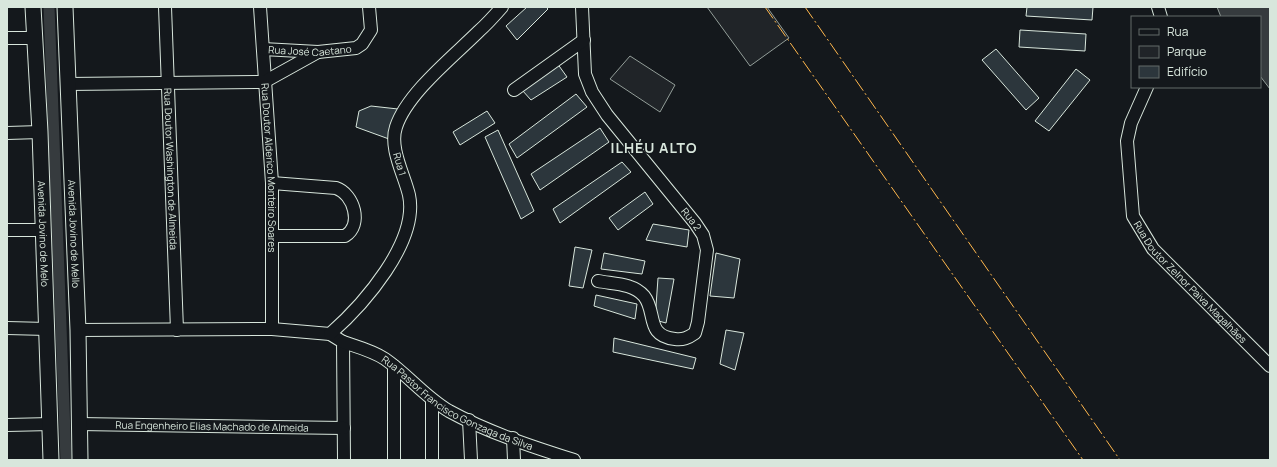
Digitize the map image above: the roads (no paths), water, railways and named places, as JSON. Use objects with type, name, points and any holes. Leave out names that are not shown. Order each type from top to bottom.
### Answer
[{"type":"main road","name":"Avenida Jovino de Melo","points":[[33,7],[40,132],[52,460]]},
{"type":"main road","name":"Avenida Jovino de Mello","points":[[65,7],[78,330],[80,460]]},
{"type":"street","name":"Rua Doutor Washington de Almeida","points":[[165,7],[177,330]]},
{"type":"street","name":"Rua Doutor Alderico Monteiro Soares","points":[[260,7],[272,183],[272,329]]},
{"type":"street","name":"Rua José Caetano","points":[[263,49],[318,52],[356,48],[362,44],[371,30],[369,7]]},
{"type":"street","name":"Rua 1","points":[[330,334],[354,313],[384,275],[404,237],[409,221],[410,207],[409,195],[395,145],[396,127],[400,117],[429,80],[502,7]]},
{"type":"street","name":"Rua 2","points":[[582,7],[586,78],[600,106],[655,176],[695,223],[703,235],[707,250],[698,322],[695,333],[681,340],[669,339],[656,329],[652,322],[649,305],[644,296],[637,290],[628,286],[598,281]]},
{"type":"street","points":[[7,38],[34,38]]},
{"type":"street","points":[[514,90],[584,40]]},
{"type":"street","points":[[67,84],[264,82],[318,52]]},
{"type":"street","name":"Rua Doutor Zelnor Paiva Magalhães","points":[[1147,88],[1131,123],[1127,141],[1133,216],[1153,249],[1270,366]]},
{"type":"street","points":[[7,133],[40,132]]},
{"type":"street","points":[[272,183],[336,188],[346,193],[353,204],[354,222],[348,234],[339,237],[272,236]]},
{"type":"street","points":[[7,230],[43,230]]},
{"type":"street","points":[[7,328],[47,329]]},
{"type":"street","points":[[78,330],[272,329],[330,334]]},
{"type":"street","name":"Rua Pastor Francisco Gonzaga da Silva","points":[[330,334],[343,342],[366,349],[384,359],[432,400],[469,420],[554,457],[574,460]]},
{"type":"street","points":[[343,342],[344,460]]},
{"type":"street","points":[[394,366],[394,460]]},
{"type":"street","points":[[432,400],[432,460]]},
{"type":"street","points":[[469,420],[471,460]]},
{"type":"street","points":[[7,425],[51,424]]},
{"type":"street","name":"Rua Engenheiro Elias Machado de Almeida","points":[[79,424],[344,428]]},
{"type":"street","points":[[513,438],[514,460]]},
{"type":"waterway","points":[[49,7],[66,460]]},
{"type":"district","name":"ILHÉU ALTO","points":[[654,147]]}]
